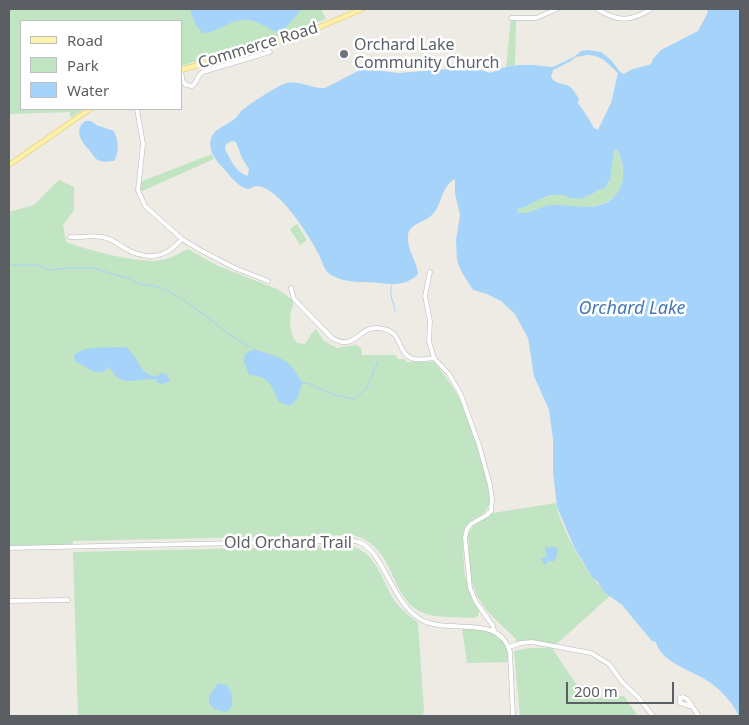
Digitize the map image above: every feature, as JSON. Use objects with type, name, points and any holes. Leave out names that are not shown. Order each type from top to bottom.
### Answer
[{"type":"main road","name":"Commerce Road","points":[[182,71],[301,35],[362,9]]},
{"type":"main road","points":[[9,165],[89,110]]},
{"type":"street","points":[[512,18],[536,18],[557,9]]},
{"type":"street","points":[[597,9],[613,17],[624,19],[651,9]]},
{"type":"street","points":[[182,81],[187,86],[192,86],[195,84],[199,74],[204,71],[270,52]]},
{"type":"street","points":[[137,110],[143,144],[138,180],[139,195],[150,212],[182,240],[235,268],[268,281]]},
{"type":"street","points":[[70,237],[100,236],[111,239],[138,254],[154,256],[168,253],[182,240]]},
{"type":"street","points":[[430,272],[425,296],[430,322],[429,341],[434,358],[448,374],[461,396],[482,452],[490,484],[491,511],[471,524],[467,529],[465,538],[470,588],[493,626],[494,631],[502,636],[509,647],[513,716]]},
{"type":"street","points":[[291,288],[294,299],[332,338],[338,341],[349,342],[368,330],[378,328],[395,334],[405,354],[411,358],[434,358]]},
{"type":"street","name":"Old Orchard Trail","points":[[9,548],[354,542],[367,546],[374,553],[393,590],[408,610],[418,618],[428,624],[438,626],[481,628],[494,631]]},
{"type":"street","points":[[9,601],[68,600]]},
{"type":"street","points":[[481,628],[486,617]]},
{"type":"street","points":[[509,647],[532,642],[591,652],[606,662],[653,716]]},
{"type":"street","points":[[690,706],[699,716]]},
{"type":"green space","points":[[9,9],[321,9],[326,19],[294,31],[182,66],[182,20],[20,20],[20,110],[82,110],[70,118],[70,112],[9,114]]},
{"type":"green space","points":[[511,19],[516,20],[515,66],[506,67]]},
{"type":"green space","points":[[616,149],[623,168],[623,179],[615,195],[608,201],[589,207],[547,207],[528,212],[517,212],[517,209],[554,195],[564,195],[569,198],[580,199],[596,192],[609,183],[614,151]]},
{"type":"green space","points":[[212,154],[214,159],[140,192],[140,182]]},
{"type":"green space","points":[[59,180],[74,187],[74,210],[63,225],[66,242],[101,253],[131,259],[157,261],[175,256],[188,249],[216,265],[277,289],[293,300],[290,324],[291,332],[297,343],[305,344],[316,329],[324,341],[337,348],[356,345],[361,348],[362,355],[395,355],[398,359],[405,359],[406,362],[434,362],[458,396],[474,434],[488,482],[489,505],[484,512],[468,524],[463,536],[464,572],[479,609],[478,616],[473,618],[440,617],[416,609],[406,600],[379,551],[368,541],[353,535],[73,541],[73,546],[9,547],[9,212],[34,205]]},
{"type":"green space","points":[[297,224],[307,240],[300,245],[290,229]]},
{"type":"green space","points":[[556,503],[563,526],[577,554],[594,579],[611,595],[552,648],[586,699],[624,696],[638,716],[520,716],[514,651],[529,648],[548,648],[529,641],[516,642],[516,639],[487,611],[477,596],[470,577],[468,534],[474,525],[486,518],[492,510],[493,513]]},
{"type":"green space","points":[[348,546],[366,554],[378,569],[397,604],[418,623],[424,712],[422,716],[78,716],[73,552]]},
{"type":"green space","points":[[462,628],[489,630],[507,644],[509,662],[467,663]]},
{"type":"water","points":[[190,9],[302,9],[287,26],[278,32],[253,21],[242,20],[204,33],[197,26]]},
{"type":"water","name":"Orchard Lake","points":[[708,9],[740,9],[740,716],[726,697],[713,684],[664,655],[656,642],[652,641],[622,605],[604,592],[598,582],[592,577],[574,547],[557,507],[553,472],[553,439],[549,410],[534,376],[528,338],[515,314],[501,301],[473,290],[461,271],[457,260],[456,240],[460,215],[455,194],[455,179],[447,186],[433,214],[414,226],[409,232],[408,242],[418,274],[414,278],[395,284],[349,281],[337,278],[326,270],[308,235],[284,203],[266,189],[255,186],[248,189],[238,184],[216,159],[210,146],[212,136],[216,131],[257,100],[287,83],[292,82],[325,88],[360,70],[398,73],[450,69],[480,70],[491,73],[501,68],[519,65],[553,67],[574,57],[581,51],[587,50],[601,52],[624,74],[651,64],[661,50],[698,31]],"holes":[[[586,55],[600,58],[618,73],[611,103],[598,130],[594,128],[578,103],[579,99],[572,89],[551,77],[553,70],[577,56]],[[232,141],[236,142],[242,158],[249,169],[248,176],[240,172],[234,165],[225,149],[226,144]],[[617,149],[620,157],[623,179],[617,194],[610,201],[601,205],[582,207],[551,205],[526,213],[517,212],[517,209],[551,195],[564,195],[569,198],[580,199],[600,189],[604,189],[610,180],[614,151]]]},
{"type":"water","points":[[85,121],[91,121],[96,125],[114,131],[118,146],[114,161],[100,161],[84,144],[79,133],[81,125]]},
{"type":"water","points":[[125,347],[134,355],[143,370],[151,375],[157,376],[162,373],[167,375],[170,381],[163,384],[157,383],[156,379],[124,381],[119,379],[108,367],[104,372],[94,372],[75,361],[74,355],[84,350]]},
{"type":"water","points":[[256,350],[284,360],[298,375],[302,383],[300,390],[297,399],[289,406],[279,402],[272,387],[266,380],[262,377],[249,375],[244,361],[245,354]]},
{"type":"water","points":[[546,547],[556,547],[558,550],[555,561],[548,561],[545,565],[541,559],[547,556]]},
{"type":"water","points":[[218,683],[227,685],[232,695],[232,706],[226,712],[214,709],[209,703],[209,696]]},
{"type":"waterway","points":[[9,263],[13,265],[38,265],[48,270],[93,268],[130,279],[139,284],[161,288],[182,299],[232,336],[256,350]]},
{"type":"waterway","points":[[392,285],[391,295],[395,311]]},
{"type":"waterway","points":[[302,383],[311,384],[332,394],[355,399],[367,388],[378,361]]},
{"type":"place","name":"Orchard Lake Community Church","points":[[344,54]]}]
